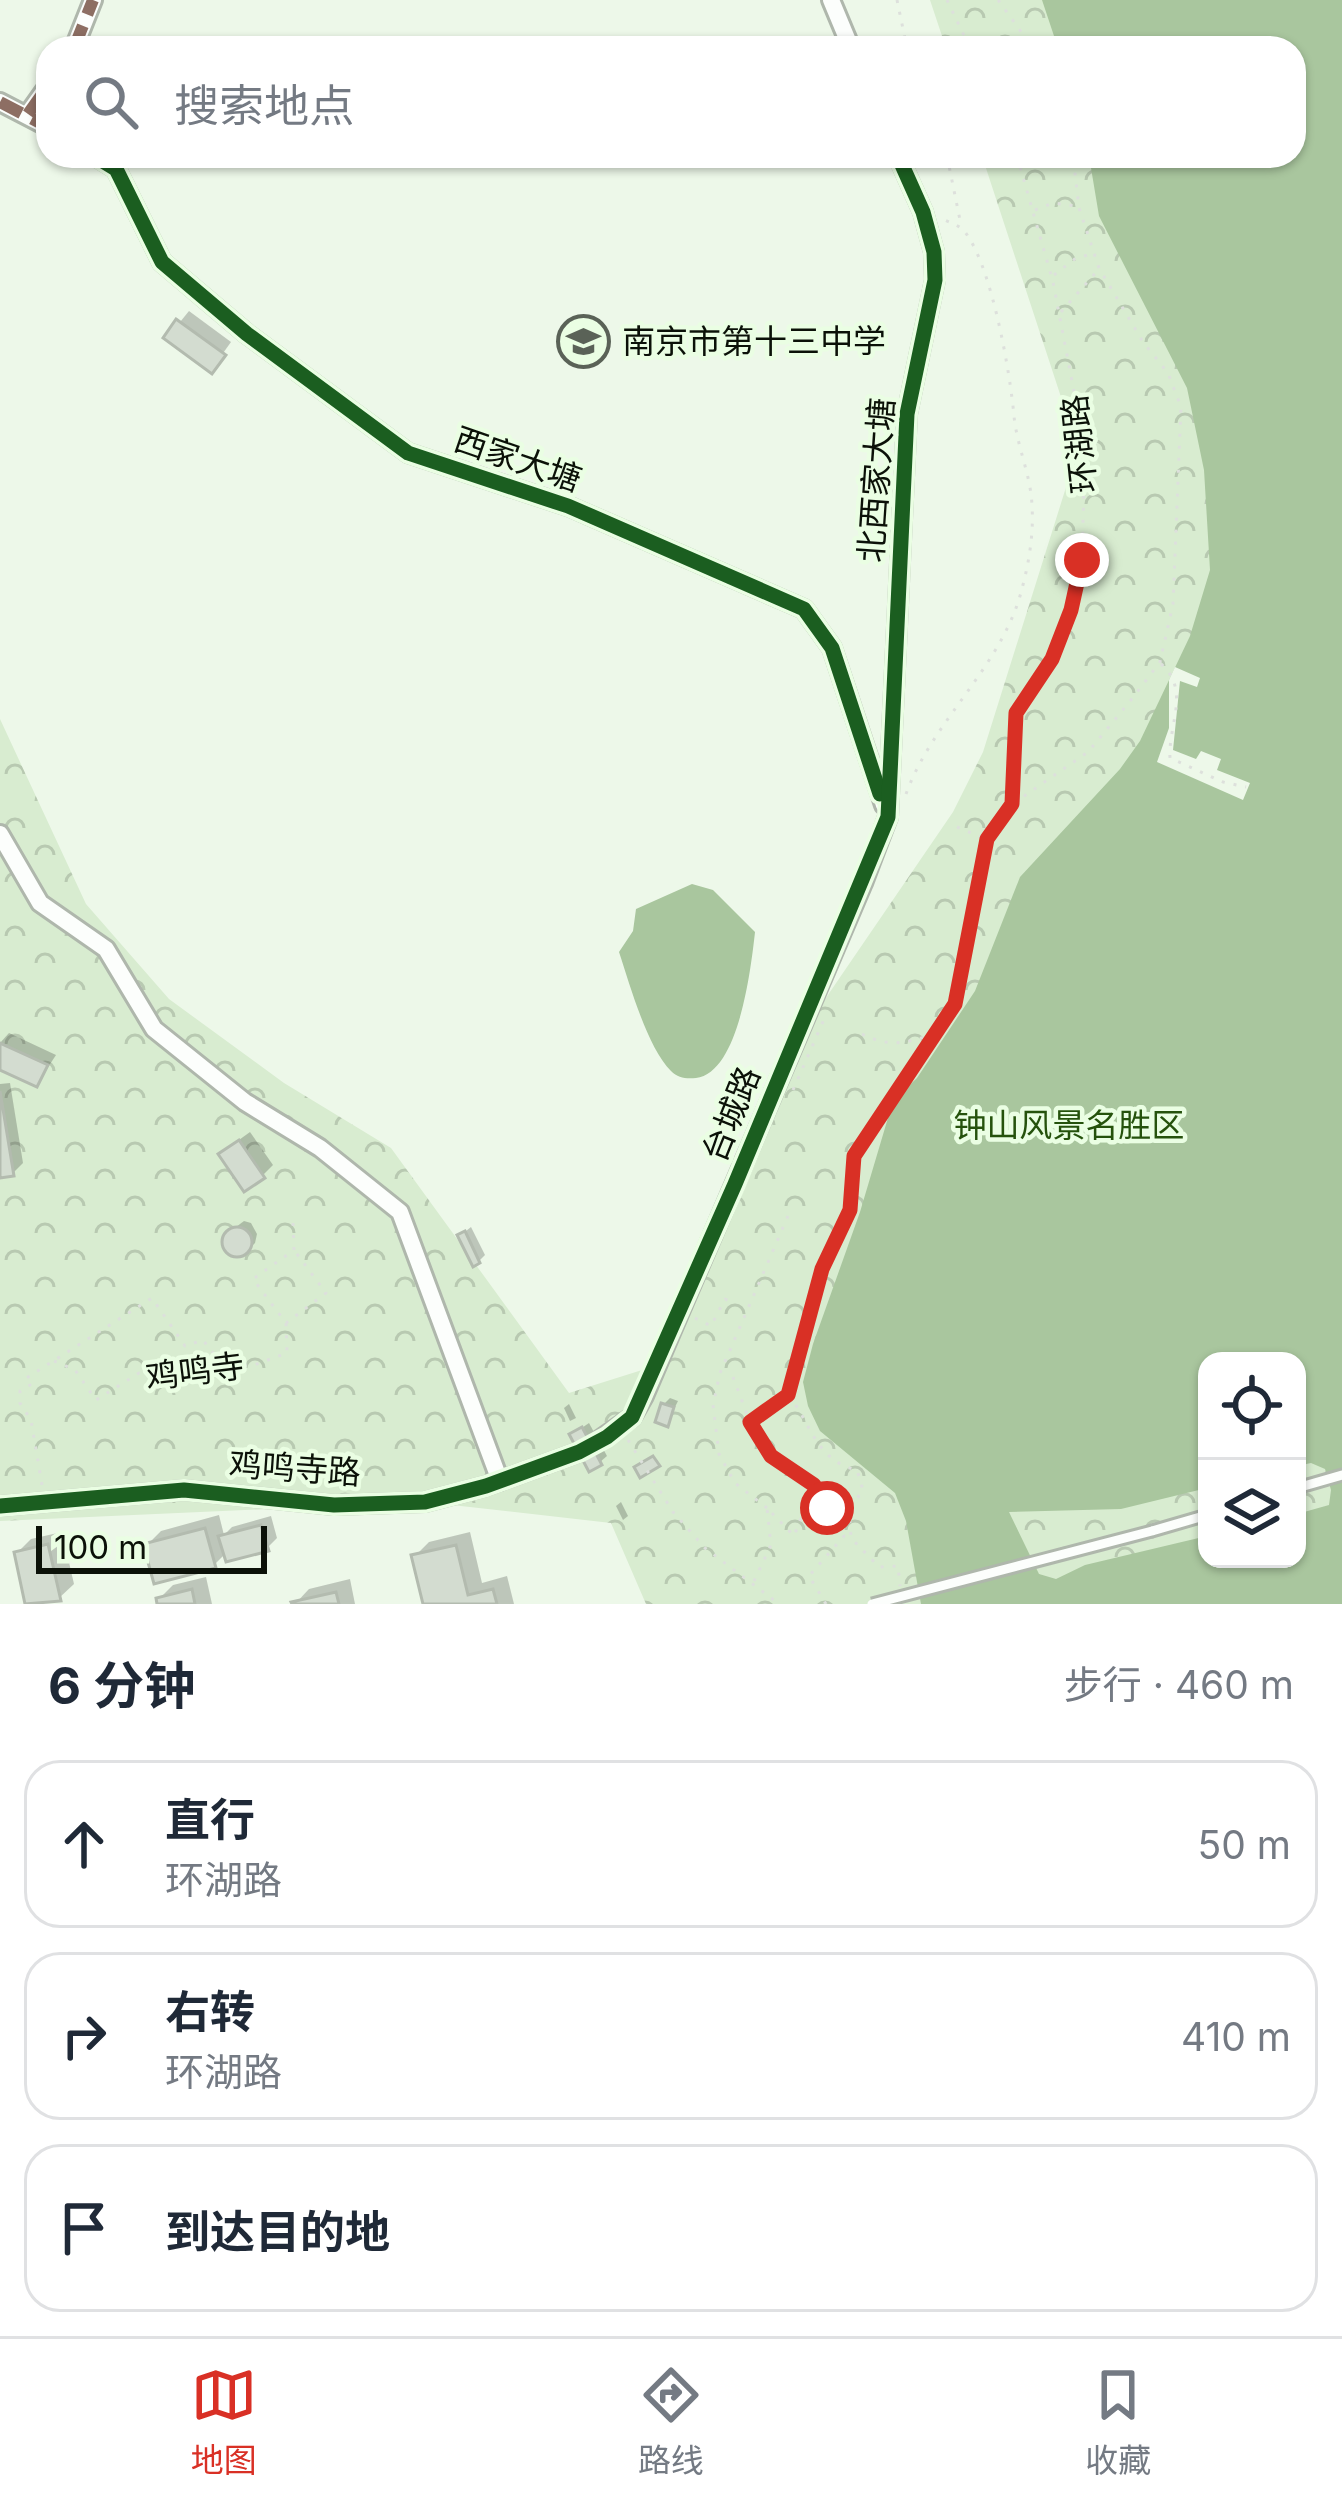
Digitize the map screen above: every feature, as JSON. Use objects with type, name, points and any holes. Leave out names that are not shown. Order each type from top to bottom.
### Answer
[{"type":"street","points":[[79,36],[93,0]]},
{"type":"street","points":[[831,0],[846,36]]},
{"type":"street","points":[[0,102],[36,119]]},
{"type":"street","points":[[28,114],[36,103]]},
{"type":"street","name":"西家大塘","points":[[114,168],[162,262],[247,334],[408,453],[568,506],[804,609],[832,648],[888,817]]},
{"type":"street","name":"北西家大塘","points":[[888,817],[907,414],[935,280],[934,252],[923,212],[903,168]]},
{"type":"street","name":"台城路","points":[[624,1433],[658,1365],[888,817]]},
{"type":"street","points":[[0,834],[40,902],[106,949],[154,1029],[245,1102],[320,1148],[400,1212],[500,1481]]},
{"type":"street","name":"鸡鸣寺路","points":[[0,1506],[184,1490],[334,1505],[425,1502],[500,1481],[624,1433]]},
{"type":"lane","points":[[1306,1485],[1342,1475]]},
{"type":"lane","points":[[872,1604],[1198,1518]]},
{"type":"path","points":[[897,0],[904,36]]},
{"type":"path","points":[[947,0],[964,36]]},
{"type":"path","points":[[998,0],[1024,36]]},
{"type":"path","points":[[950,168],[962,227]]},
{"type":"path","points":[[750,1422],[788,1395],[822,1269],[850,1210],[854,1156],[955,1004],[987,839],[1012,804],[1088,752],[1160,662],[1173,604],[1181,406],[1168,373],[1143,342],[1099,268],[1078,206],[1074,168]]},
{"type":"path","points":[[1033,210],[1053,203],[1078,206]]},
{"type":"path","points":[[1052,277],[1076,258],[1094,254]]},
{"type":"path","points":[[1059,314],[1099,268]]},
{"type":"path","points":[[1160,662],[1175,680],[1177,707],[1170,758],[1246,787]]},
{"type":"path","points":[[957,827],[987,839]]},
{"type":"path","points":[[862,1034],[883,1044],[900,1045],[938,1033]]},
{"type":"path","points":[[788,1216],[720,1372],[713,1406],[719,1454],[735,1483],[794,1536],[814,1485]]},
{"type":"path","points":[[293,1223],[294,1250],[326,1294],[286,1323],[254,1280],[294,1250]]},
{"type":"path","points":[[40,1505],[42,1484],[31,1420],[20,1403],[20,1391],[30,1384],[25,1379],[152,1298],[185,1346],[203,1340],[223,1366]]},
{"type":"path","points":[[695,1318],[710,1326],[725,1299],[734,1303]]},
{"type":"path","points":[[733,1376],[750,1422],[771,1456],[814,1485],[822,1507],[849,1507]]},
{"type":"path","points":[[788,1395],[804,1415],[809,1437],[842,1467],[857,1470],[863,1490],[849,1507],[850,1538],[879,1567],[898,1566],[901,1591]]},
{"type":"path","points":[[624,1433],[673,1512],[705,1548],[779,1604]]},
{"type":"path","points":[[754,1582],[771,1545],[767,1508]]},
{"type":"path","points":[[826,1604],[809,1576],[844,1536],[827,1508]]},
{"type":"green space","name":"钟山风景名胜区","points":[[930,0],[1342,0],[1342,1604],[646,1604],[611,1523],[425,1502],[0,1521],[0,719],[86,904],[169,999],[284,1083],[391,1148],[569,1393],[658,1365],[765,1087],[953,812],[983,752],[1078,449],[986,168],[1306,168],[1306,36],[942,36]]},
{"type":"shaded area","points":[[1042,0],[1342,0],[1342,1604],[921,1604],[906,1521],[895,1493],[820,1431],[803,1382],[893,1101],[917,1078],[975,991],[1020,877],[1140,741],[1190,636],[1210,570],[1204,470],[1187,388],[1099,216],[1091,168],[1306,168],[1306,36],[1054,36]]},
{"type":"shaded area","points":[[692,884],[713,890],[755,932],[733,1039],[711,1072],[696,1078],[679,1077],[654,1047],[619,952],[633,931],[636,909]]},
{"type":"pier","points":[[1175,667],[1200,678],[1197,687],[1180,681],[1173,750],[1196,759],[1201,751],[1221,759],[1217,770],[1250,783],[1243,800],[1157,762],[1169,728],[1169,680]]},
{"type":"building","points":[[176,319],[226,355],[212,374],[163,338]]},
{"type":"building","points":[[0,1043],[48,1065],[37,1087],[0,1070]]},
{"type":"building","points":[[0,1091],[14,1176],[0,1178]]},
{"type":"building","points":[[239,1140],[265,1178],[244,1192],[218,1154]]},
{"type":"building","points":[[237,1227],[248,1231],[252,1242],[248,1253],[237,1257],[226,1253],[222,1242],[226,1231]]},
{"type":"building","points":[[465,1231],[480,1263],[473,1267],[457,1235]]},
{"type":"building","points":[[661,1403],[674,1407],[668,1427],[655,1422]]},
{"type":"building","points":[[582,1427],[602,1465],[589,1472],[569,1434]]},
{"type":"building","points":[[653,1456],[660,1466],[640,1478],[634,1467]]},
{"type":"building","points":[[261,1525],[269,1551],[226,1562],[218,1536]]},
{"type":"building","points":[[205,1528],[216,1568],[154,1584],[143,1544]]},
{"type":"building","points":[[48,1544],[61,1601],[25,1604],[14,1552]]},
{"type":"building","points":[[456,1545],[468,1595],[493,1589],[497,1604],[423,1604],[411,1555]]},
{"type":"building","points":[[192,1589],[195,1604],[157,1604],[156,1598]]},
{"type":"building","points":[[336,1592],[339,1604],[291,1602]]},
{"type":"marked path","points":[[79,36],[93,0]]},
{"type":"marked path","points":[[0,102],[36,121]]},
{"type":"marked path","points":[[28,114],[36,103]]},
{"type":"cycle path","points":[[114,168],[162,262],[247,334],[408,453],[568,506],[804,609],[832,648],[880,794]]},
{"type":"cycle path","points":[[0,1506],[184,1490],[334,1505],[425,1502],[486,1486],[579,1452],[632,1417],[888,817],[907,414],[935,280],[934,252],[923,212],[903,168]]},
{"type":"place","name":"南京市第十三中学","points":[[583,341]]},
{"type":"route","points":[[827,1508],[814,1485],[771,1456],[750,1422],[788,1395],[822,1269],[850,1210],[854,1156],[955,1004],[987,839],[1012,804],[1016,713],[1052,659],[1071,610],[1082,560]]}]
